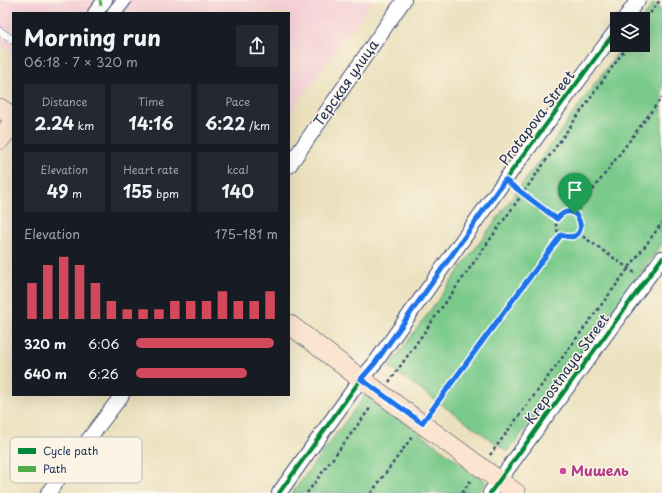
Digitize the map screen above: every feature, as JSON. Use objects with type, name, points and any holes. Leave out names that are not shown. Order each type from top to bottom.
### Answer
[{"type":"street","points":[[115,12],[124,0]]},
{"type":"street","name":"Терская улица","points":[[290,165],[404,0]]},
{"type":"street","points":[[629,12],[638,0]]},
{"type":"street","name":"Protapova Street","points":[[279,493],[361,379],[375,363],[505,180],[610,38]]},
{"type":"street","points":[[0,108],[12,116]]},
{"type":"street","points":[[0,140],[12,123]]},
{"type":"street","name":"Krepostnaya Street","points":[[494,487],[662,258]]},
{"type":"street","points":[[290,325],[381,394],[481,466],[494,487],[516,493]]},
{"type":"street","points":[[90,437],[121,396]]},
{"type":"street","points":[[48,493],[56,483]]},
{"type":"lane","points":[[0,31],[12,39]]},
{"type":"path","points":[[650,14],[660,0]]},
{"type":"path","points":[[307,493],[381,394],[623,52]]},
{"type":"path","points":[[575,214],[662,97]]},
{"type":"path","points":[[505,180],[557,219]]},
{"type":"path","points":[[566,212],[575,214],[581,224],[578,232],[574,236],[568,238],[561,235],[556,226],[557,219],[560,215],[566,212]]},
{"type":"path","points":[[462,493],[662,223]]},
{"type":"path","points":[[578,232],[645,280]]},
{"type":"path","points":[[371,493],[561,235]]},
{"type":"shaded area","points":[[0,0],[373,0],[290,113],[290,12],[12,12],[12,52],[0,44]]},
{"type":"green space","points":[[653,4],[662,11],[662,244],[508,452],[389,367],[618,52],[650,52],[650,12],[647,12]]},
{"type":"green space","points":[[366,394],[486,482],[478,493],[292,493]]},
{"type":"marked path","points":[[100,0],[101,6]]},
{"type":"cycle path","points":[[279,493],[361,379],[375,363],[505,180],[610,38]]},
{"type":"cycle path","points":[[490,493],[662,258]]},
{"type":"place","name":"Мишель","points":[[563,471]]},
{"type":"route","points":[[505,180],[557,219],[560,215],[566,212],[575,214],[581,224],[581,228],[574,236],[568,238],[561,235],[422,423],[361,379],[375,363],[505,180]]}]
